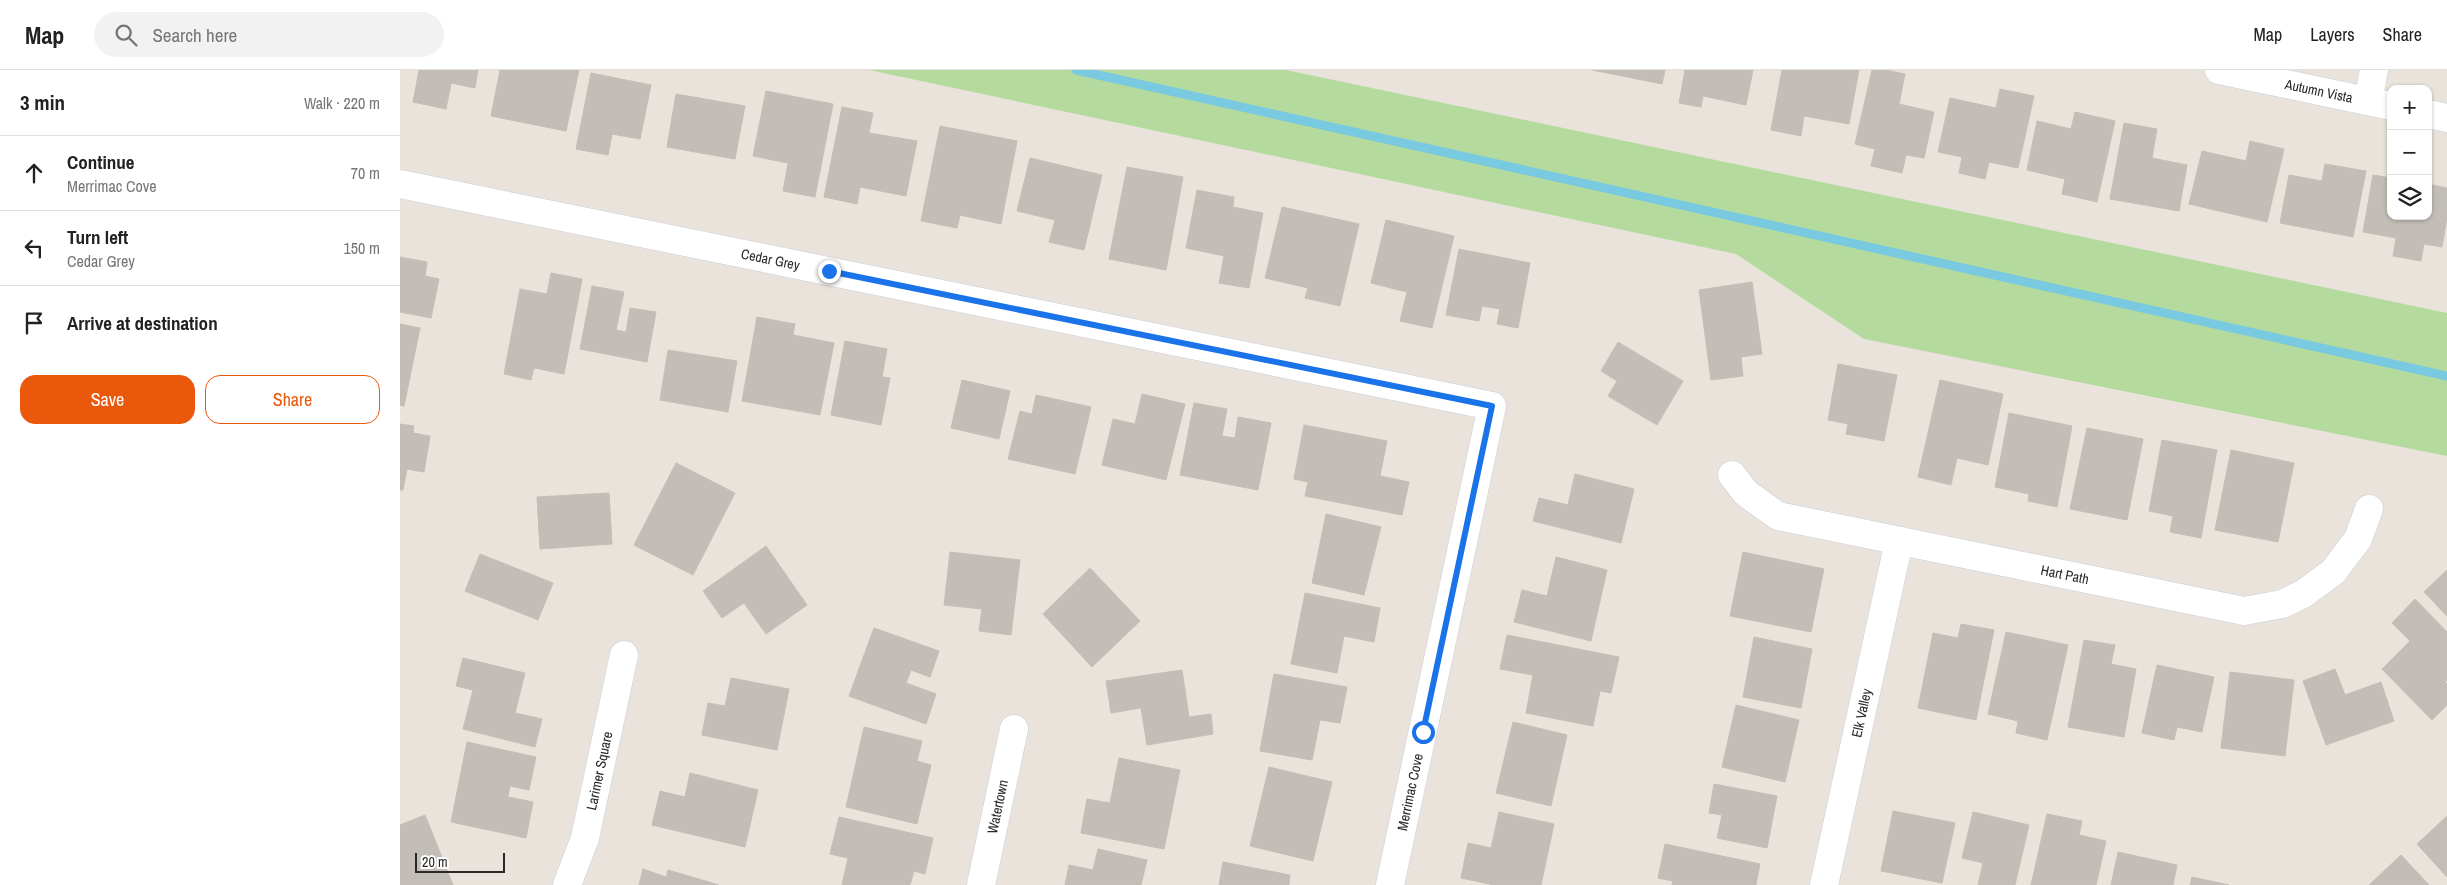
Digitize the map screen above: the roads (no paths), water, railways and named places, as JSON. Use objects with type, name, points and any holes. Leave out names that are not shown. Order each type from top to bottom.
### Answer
[{"type":"street","name":"Autumn Vista","points":[[2219,70],[2379,103]]},
{"type":"street","points":[[2374,70],[2379,103]]},
{"type":"street","points":[[2432,115],[2447,118]]},
{"type":"street","name":"Cedar Grey","points":[[400,184],[1492,406]]},
{"type":"street","name":"Merrimac Cove","points":[[1390,885],[1492,406]]},
{"type":"street","name":"Hart Path","points":[[1732,474],[1746,493],[1778,516],[2244,611],[2282,604],[2303,594],[2333,572],[2358,539],[2369,509]]},
{"type":"street","name":"Elk Valley","points":[[1824,885],[1898,541]]},
{"type":"street","name":"Larimer Square","points":[[567,885],[585,838],[624,655]]},
{"type":"street","name":"Watertown","points":[[981,885],[1014,729]]},
{"type":"waterway","points":[[1076,70],[2447,376]]}]
